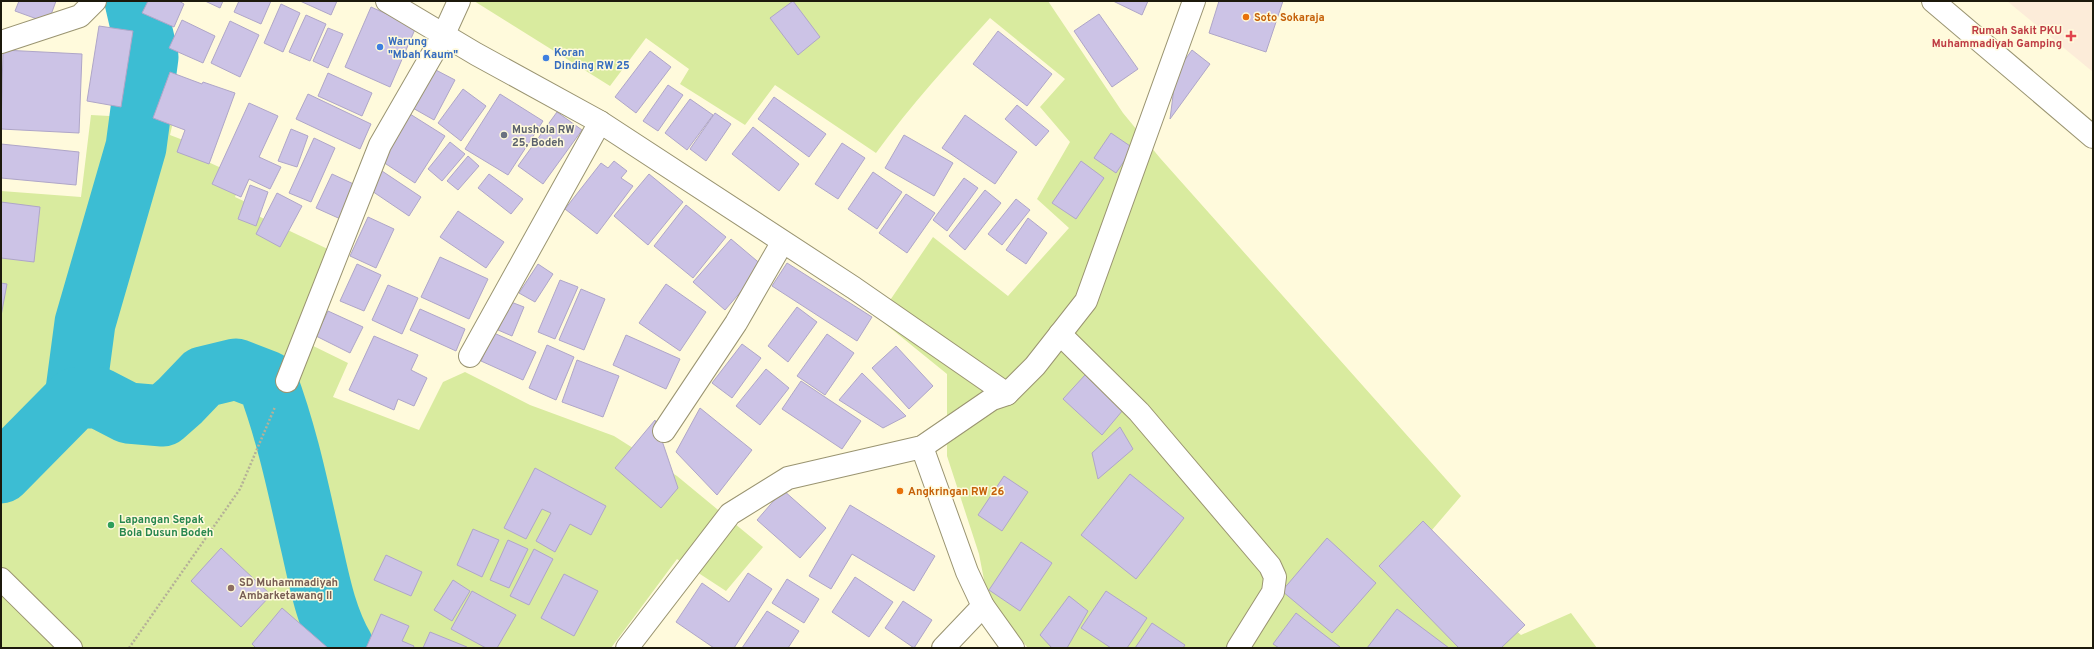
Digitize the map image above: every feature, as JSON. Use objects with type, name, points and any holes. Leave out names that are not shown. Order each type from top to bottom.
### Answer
[{"type":"street","points":[[1,42],[80,16],[95,1]]},
{"type":"street","points":[[387,1],[476,54],[600,122],[782,243],[854,288],[1007,394]]},
{"type":"street","points":[[288,381],[380,145],[444,34],[459,1]]},
{"type":"street","points":[[627,648],[730,514],[788,478],[922,447],[992,399],[1007,394],[1035,366],[1086,301],[1194,1]]},
{"type":"street","points":[[1932,1],[2093,137]]},
{"type":"street","points":[[470,356],[600,122]]},
{"type":"street","points":[[664,431],[736,323],[782,243]]},
{"type":"street","points":[[1060,334],[1139,412],[1270,566],[1275,576],[1273,592],[1238,648]]},
{"type":"street","points":[[922,447],[967,572],[983,606],[1013,648]]},
{"type":"street","points":[[1,579],[72,648]]},
{"type":"street","points":[[943,648],[983,606]]},
{"type":"path","points":[[129,648],[240,489],[262,435]]},
{"type":"shaded area","name":"Rumah Sakit PKU Muhammadiyah Gamping","points":[[2007,1],[2093,1],[2093,72]]},
{"type":"green space","points":[[474,1],[1048,1],[1123,113],[1160,158],[1461,496],[1420,544],[1521,635],[1571,613],[1597,648],[1028,648],[997,612],[986,590],[979,554],[947,456],[947,374],[878,318],[933,237],[1008,296],[1069,228],[1037,199],[1070,142],[1040,107],[1065,79],[990,18],[917,101],[876,153],[775,85],[745,125],[680,84],[689,69],[646,38],[610,86]]},
{"type":"green space","points":[[130,97],[176,109],[170,135],[209,150],[206,161],[243,178],[235,197],[252,205],[252,213],[334,252],[301,340],[348,363],[333,397],[419,430],[443,382],[465,372],[530,405],[614,436],[677,476],[763,547],[726,591],[677,559],[611,648],[1,648],[1,191],[81,197],[91,115],[128,117]]},
{"type":"building","points":[[19,1],[56,1],[48,23],[15,11]]},
{"type":"building","points":[[148,1],[179,1],[184,4],[174,27],[142,13]]},
{"type":"building","points":[[205,1],[223,1],[220,8]]},
{"type":"building","points":[[239,1],[271,1],[261,24],[234,12]]},
{"type":"building","points":[[300,1],[337,1],[331,15]]},
{"type":"building","points":[[793,1],[820,37],[798,55],[770,18]]},
{"type":"building","points":[[1113,1],[1148,1],[1142,15]]},
{"type":"building","name":"Soto Sokaraja","points":[[1219,1],[1283,1],[1266,52],[1209,33]]},
{"type":"building","points":[[281,4],[300,13],[283,52],[264,43]]},
{"type":"building","name":"Warung \"Mbah Kaum\"","points":[[371,7],[416,27],[390,87],[345,67]]},
{"type":"building","points":[[1099,14],[1138,69],[1112,87],[1074,31]]},
{"type":"building","points":[[306,15],[326,24],[310,61],[289,52]]},
{"type":"building","points":[[182,20],[215,36],[203,63],[169,48]]},
{"type":"building","points":[[230,21],[259,35],[240,77],[211,63]]},
{"type":"building","points":[[99,26],[133,31],[121,107],[87,101]]},
{"type":"building","points":[[328,28],[343,34],[328,68],[313,61]]},
{"type":"building","points":[[998,31],[1052,74],[1027,106],[973,64]]},
{"type":"building","points":[[3,50],[82,54],[79,133],[1,129]]},
{"type":"building","points":[[1192,50],[1210,64],[1170,119],[1176,72]]},
{"type":"building","points":[[650,51],[671,67],[636,113],[615,97]]},
{"type":"building","points":[[432,68],[455,80],[434,120],[411,107]]},
{"type":"building","points":[[170,72],[202,84],[203,82],[235,93],[209,164],[177,152],[185,130],[153,118]]},
{"type":"building","points":[[328,73],[372,93],[362,116],[318,96]]},
{"type":"building","points":[[668,85],[683,95],[658,131],[643,121]]},
{"type":"building","points":[[463,89],[486,106],[461,141],[438,123]]},
{"type":"building","points":[[308,94],[371,124],[360,149],[296,119]]},
{"type":"building","name":"Mushola RW 25, Bodeh","points":[[500,94],[543,121],[508,175],[465,149]]},
{"type":"building","points":[[774,97],[826,134],[809,157],[758,119]]},
{"type":"building","points":[[690,99],[713,115],[687,150],[665,133]]},
{"type":"building","points":[[249,103],[278,116],[259,157],[281,167],[270,189],[249,179],[241,197],[212,184]]},
{"type":"building","points":[[1017,105],[1049,131],[1036,146],[1005,119]]},
{"type":"building","points":[[557,112],[582,130],[543,184],[518,166]]},
{"type":"building","points":[[715,113],[731,124],[706,161],[690,149]]},
{"type":"building","points":[[410,114],[445,136],[415,183],[380,160]]},
{"type":"building","points":[[965,115],[1017,152],[995,184],[942,148]]},
{"type":"building","points":[[753,127],[799,164],[779,191],[732,154]]},
{"type":"building","points":[[291,129],[308,136],[297,167],[278,161]]},
{"type":"building","points":[[1111,133],[1133,148],[1116,173],[1094,158]]},
{"type":"building","points":[[904,135],[953,163],[934,196],[885,168]]},
{"type":"building","points":[[314,138],[335,148],[311,202],[289,193]]},
{"type":"building","points":[[450,142],[465,154],[442,181],[428,169]]},
{"type":"building","points":[[842,143],[865,158],[838,199],[815,184]]},
{"type":"building","points":[[1,144],[79,152],[76,185],[1,178]]},
{"type":"building","points":[[468,156],[479,166],[458,190],[447,181]]},
{"type":"building","points":[[614,161],[627,171],[621,178],[633,186],[597,234],[565,209],[601,163],[608,168]]},
{"type":"building","points":[[1081,161],[1104,178],[1076,219],[1052,203]]},
{"type":"building","points":[[382,171],[421,197],[409,216],[369,189]]},
{"type":"building","points":[[873,172],[902,192],[877,229],[848,209]]},
{"type":"building","points":[[332,174],[360,187],[345,221],[316,208]]},
{"type":"building","points":[[489,174],[523,199],[511,214],[478,188]]},
{"type":"building","points":[[649,174],[683,202],[648,245],[614,216]]},
{"type":"building","points":[[964,178],[978,188],[947,231],[933,220]]},
{"type":"building","points":[[250,185],[268,192],[256,226],[238,219]]},
{"type":"building","points":[[985,190],[1001,203],[965,250],[949,236]]},
{"type":"building","points":[[277,193],[302,206],[280,247],[256,234]]},
{"type":"building","points":[[906,194],[935,213],[907,253],[879,233]]},
{"type":"building","points":[[1016,199],[1030,210],[1002,245],[988,234]]},
{"type":"building","points":[[1,202],[40,207],[34,262],[1,258]]},
{"type":"building","points":[[686,205],[726,237],[693,278],[654,246]]},
{"type":"building","points":[[458,211],[504,242],[486,268],[440,237]]},
{"type":"building","points":[[368,217],[394,229],[376,268],[350,256]]},
{"type":"building","points":[[1028,218],[1047,233],[1026,264],[1006,250]]},
{"type":"building","points":[[731,239],[763,266],[725,310],[693,282]]},
{"type":"building","points":[[440,257],[488,279],[469,319],[421,297]]},
{"type":"building","points":[[787,263],[872,317],[857,341],[772,286]]},
{"type":"building","points":[[357,264],[381,275],[364,311],[340,301]]},
{"type":"building","points":[[538,264],[553,274],[535,302],[519,293]]},
{"type":"building","points":[[560,280],[578,287],[555,339],[538,332]]},
{"type":"building","points":[[1,283],[7,284],[1,316]]},
{"type":"building","points":[[666,284],[706,312],[680,351],[639,323]]},
{"type":"building","points":[[388,285],[418,298],[402,334],[372,320]]},
{"type":"building","points":[[581,289],[605,299],[584,350],[559,340]]},
{"type":"building","points":[[511,302],[524,307],[512,336],[498,330]]},
{"type":"building","points":[[797,307],[817,322],[788,362],[768,346]]},
{"type":"building","points":[[420,309],[465,329],[456,351],[410,330]]},
{"type":"building","points":[[328,311],[363,327],[350,353],[316,336]]},
{"type":"building","points":[[494,333],[536,352],[523,380],[481,361]]},
{"type":"building","points":[[827,334],[854,353],[825,395],[797,376]]},
{"type":"building","points":[[626,335],[680,359],[666,389],[613,365]]},
{"type":"building","points":[[374,336],[418,355],[411,370],[427,378],[414,406],[398,399],[394,410],[349,390]]},
{"type":"building","points":[[742,344],[761,358],[732,398],[712,383]]},
{"type":"building","points":[[547,345],[574,357],[556,400],[529,388]]},
{"type":"building","points":[[896,346],[933,386],[909,409],[872,368]]},
{"type":"building","points":[[577,360],[619,376],[603,417],[562,402]]},
{"type":"building","points":[[766,369],[789,388],[760,425],[736,406]]},
{"type":"building","points":[[862,373],[906,416],[883,428],[839,400]]},
{"type":"building","points":[[1085,375],[1123,410],[1102,435],[1063,399]]},
{"type":"building","points":[[801,381],[861,421],[842,449],[782,409]]},
{"type":"building","points":[[700,408],[752,450],[717,495],[676,452]]},
{"type":"building","points":[[655,420],[678,488],[661,508],[615,468]]},
{"type":"building","points":[[1120,427],[1133,449],[1098,479],[1092,453]]},
{"type":"building","points":[[535,468],[606,506],[591,535],[570,524],[555,552],[536,541],[551,513],[542,509],[526,539],[504,528]]},
{"type":"building","points":[[1130,474],[1184,518],[1136,579],[1081,535]]},
{"type":"building","points":[[1004,476],[1028,492],[1002,531],[978,515]]},
{"type":"building","points":[[783,490],[826,528],[800,558],[757,520]]},
{"type":"building","points":[[850,505],[935,556],[914,591],[852,554],[831,589],[809,576]]},
{"type":"building","points":[[1423,521],[1525,625],[1501,648],[1459,648],[1379,566]]},
{"type":"building","points":[[473,529],[499,540],[482,577],[457,565]]},
{"type":"building","points":[[1327,538],[1376,583],[1332,633],[1282,591]]},
{"type":"building","points":[[508,540],[528,549],[509,588],[490,580]]},
{"type":"building","points":[[1021,542],[1052,563],[1020,611],[989,590]]},
{"type":"building","name":"SD Muhammadiyah Ambarketawang II","points":[[221,548],[271,595],[241,627],[191,581]]},
{"type":"building","points":[[534,549],[553,559],[529,605],[510,596]]},
{"type":"building","points":[[386,555],[422,572],[411,596],[374,580]]},
{"type":"building","points":[[748,573],[772,589],[734,648],[714,648],[676,622],[702,583],[729,602]]},
{"type":"building","points":[[564,574],[598,591],[574,636],[541,618]]},
{"type":"building","points":[[855,577],[893,602],[869,637],[832,612]]},
{"type":"building","points":[[787,579],[819,599],[804,623],[772,603]]},
{"type":"building","points":[[453,580],[470,591],[452,621],[434,610]]},
{"type":"building","points":[[472,591],[516,615],[497,648],[486,648],[451,629]]},
{"type":"building","points":[[1106,591],[1147,618],[1127,648],[1111,648],[1081,628]]},
{"type":"building","points":[[1069,596],[1088,611],[1067,648],[1052,648],[1040,635]]},
{"type":"building","points":[[903,601],[932,620],[914,648],[885,628]]},
{"type":"building","name":"SD Muhammadiyah Ambarketawang II","points":[[282,608],[328,648],[256,648],[252,644]]},
{"type":"building","points":[[1397,609],[1449,648],[1367,648]]},
{"type":"building","points":[[767,611],[799,631],[788,648],[742,648]]},
{"type":"building","points":[[1296,613],[1340,648],[1279,648],[1273,644]]},
{"type":"building","points":[[381,614],[409,626],[402,641],[414,646],[413,648],[366,648]]},
{"type":"building","points":[[1152,623],[1185,645],[1183,648],[1135,648]]},
{"type":"building","points":[[430,632],[467,647],[467,648],[423,648]]},
{"type":"waterway","points":[[75,398],[85,323],[136,147],[148,57],[135,1]]},
{"type":"waterway","points":[[1,473],[75,398],[99,398],[128,413],[163,416],[203,377],[236,369],[267,381],[291,457],[322,593],[331,621],[344,648]]},
{"type":"place","name":"Soto Sokaraja","points":[[1246,17]]},
{"type":"place","name":"Rumah Sakit PKU Muhammadiyah Gamping","points":[[2071,36]]},
{"type":"place","name":"Warung \"Mbah Kaum\"","points":[[380,47]]},
{"type":"place","name":"Koran Dinding RW 25","points":[[546,58]]},
{"type":"place","name":"Mushola RW 25, Bodeh","points":[[504,135]]},
{"type":"place","name":"Angkringan RW 26","points":[[900,491]]},
{"type":"place","name":"Lapangan Sepak Bola Dusun Bodeh","points":[[111,525]]},
{"type":"place","name":"SD Muhammadiyah Ambarketawang II","points":[[231,588]]}]
